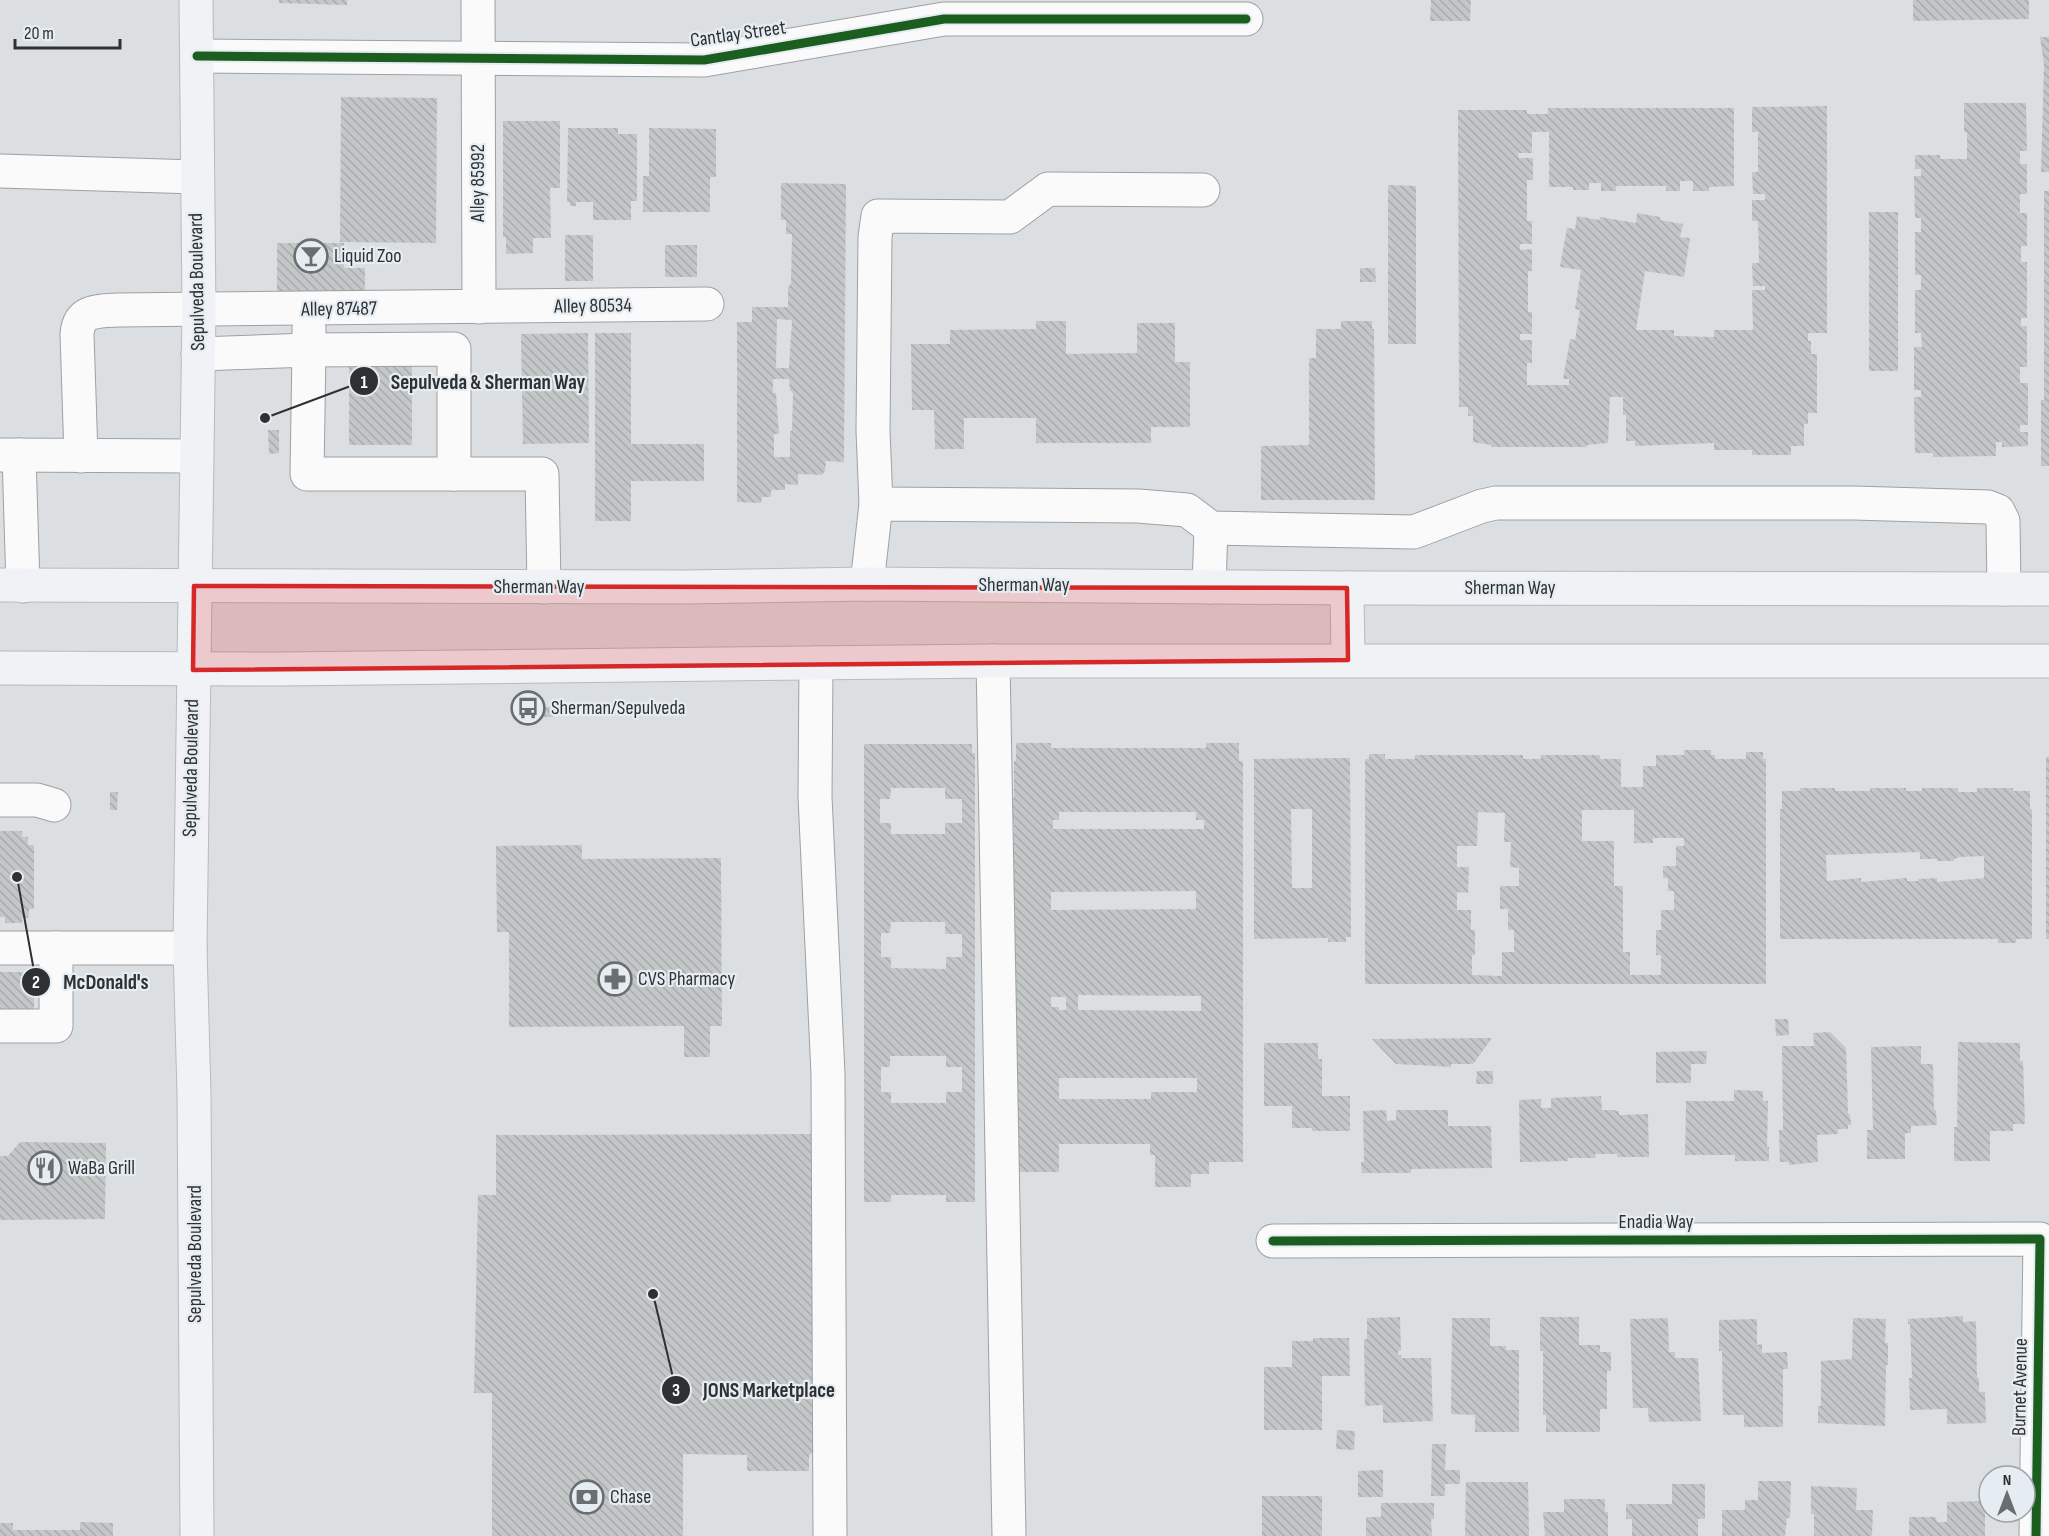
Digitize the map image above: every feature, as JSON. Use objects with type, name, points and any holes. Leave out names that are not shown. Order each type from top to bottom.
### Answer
[{"type":"main road","name":"Sepulveda Boulevard","points":[[196,0],[199,311],[190,948],[194,1094],[197,1536]]},
{"type":"main road","name":"Sherman Way","points":[[11,585],[687,587],[867,584],[1347,588],[2049,589]]},
{"type":"main road","points":[[1347,588],[1348,660]]},
{"type":"main road","points":[[0,668],[193,670],[993,661],[2049,661]]},
{"type":"street","name":"Alley 85992","points":[[478,0],[479,307]]},
{"type":"street","name":"Cantlay Street","points":[[197,56],[704,60],[944,19],[1246,19]]},
{"type":"street","points":[[0,171],[196,177]]},
{"type":"street","points":[[867,584],[876,504],[873,431],[874,237],[878,216],[1010,217],[1048,189],[1203,190]]},
{"type":"street","name":"Alley 80534","points":[[479,307],[707,304]]},
{"type":"street","name":"Alley 87487","points":[[81,456],[77,334],[78,325],[83,317],[91,312],[479,307]]},
{"type":"street","points":[[309,309],[307,474],[542,474],[544,587]]},
{"type":"street","points":[[198,354],[309,350],[454,349],[454,474]]},
{"type":"street","points":[[11,585],[10,455],[196,456]]},
{"type":"street","points":[[876,504],[1138,506],[1187,510],[1211,528],[1413,532],[1496,503],[1854,503],[1988,507],[1998,511],[2003,521],[2004,589]]},
{"type":"street","points":[[1209,587],[1211,528]]},
{"type":"street","points":[[993,661],[1009,1536]]},
{"type":"street","points":[[816,663],[815,797],[828,1074],[830,1536]]},
{"type":"street","points":[[0,800],[37,800],[54,805]]},
{"type":"street","points":[[0,938],[47,948]]},
{"type":"street","points":[[0,948],[190,948]]},
{"type":"street","points":[[0,1026],[56,1026],[47,948]]},
{"type":"street","name":"Enadia Way","points":[[1273,1241],[2040,1239]]},
{"type":"street","name":"Burnet Avenue","points":[[2036,1536],[2040,1239]]},
{"type":"highlighted area","points":[[194,586],[1347,588],[1348,660],[193,670]]},
{"type":"building","points":[[279,0],[347,0],[347,5],[279,3]]},
{"type":"building","points":[[1431,0],[1471,0],[1470,21],[1430,21]]},
{"type":"building","points":[[1913,0],[2029,0],[2029,19],[1913,21]]},
{"type":"building","points":[[2040,37],[2049,37],[2049,172],[2041,172],[2044,64]]},
{"type":"building","points":[[341,97],[437,98],[436,243],[340,242]]},
{"type":"building","points":[[1964,103],[2026,103],[2027,151],[2020,151],[2020,164],[2027,164],[2027,194],[2020,194],[2020,213],[2027,213],[2027,246],[2021,246],[2021,262],[2027,262],[2027,318],[2021,318],[2021,326],[2027,326],[2027,367],[2020,367],[2020,383],[2028,383],[2028,425],[2020,425],[2020,432],[2028,432],[2028,446],[2002,447],[2002,442],[1996,442],[1996,456],[1933,457],[1933,453],[1915,453],[1914,397],[1921,397],[1921,390],[1914,390],[1914,347],[1922,347],[1921,333],[1915,333],[1915,290],[1921,290],[1921,275],[1915,275],[1915,232],[1921,232],[1921,218],[1915,218],[1914,176],[1921,176],[1921,169],[1915,169],[1915,155],[1940,155],[1940,159],[1967,159]]},
{"type":"building","points":[[1827,106],[1827,333],[1808,333],[1808,341],[1811,341],[1811,354],[1817,354],[1817,413],[1808,413],[1808,424],[1804,424],[1804,446],[1791,446],[1791,455],[1752,455],[1752,450],[1714,450],[1714,443],[1635,446],[1635,441],[1626,441],[1623,397],[1610,397],[1608,443],[1587,445],[1587,447],[1491,447],[1491,445],[1473,442],[1473,416],[1468,416],[1468,407],[1459,407],[1458,110],[1527,110],[1527,114],[1548,114],[1548,108],[1734,108],[1734,186],[1709,187],[1709,191],[1693,191],[1693,181],[1680,181],[1680,191],[1666,191],[1666,186],[1616,186],[1616,191],[1601,191],[1601,183],[1589,183],[1589,190],[1549,187],[1549,132],[1532,132],[1532,153],[1518,153],[1519,158],[1533,158],[1533,180],[1527,180],[1527,221],[1532,221],[1532,244],[1520,244],[1520,250],[1532,249],[1532,271],[1528,271],[1528,312],[1532,312],[1532,334],[1520,334],[1520,340],[1532,340],[1532,363],[1527,363],[1527,385],[1569,385],[1569,379],[1563,379],[1570,339],[1575,340],[1580,310],[1575,309],[1581,270],[1560,267],[1567,228],[1575,229],[1577,216],[1636,223],[1637,213],[1683,224],[1680,237],[1690,238],[1684,277],[1645,271],[1636,330],[1674,330],[1674,336],[1714,337],[1714,330],[1753,330],[1752,290],[1765,290],[1765,286],[1753,286],[1752,263],[1759,263],[1758,221],[1752,221],[1752,200],[1765,200],[1765,194],[1753,194],[1752,172],[1758,172],[1758,132],[1752,132],[1752,107]]},
{"type":"building","points":[[503,121],[560,121],[560,188],[550,188],[551,238],[533,238],[533,253],[506,254],[506,237],[503,237]]},
{"type":"building","points":[[568,128],[618,128],[618,134],[637,134],[637,201],[631,201],[631,220],[593,220],[593,202],[576,202],[576,206],[570,206],[570,202],[567,202]]},
{"type":"building","points":[[649,128],[716,129],[716,177],[710,177],[710,212],[643,212],[643,176],[649,176]]},
{"type":"building","points":[[781,183],[846,184],[844,462],[826,461],[822,475],[798,474],[798,485],[785,484],[785,490],[771,490],[771,497],[762,497],[761,503],[737,502],[737,322],[752,322],[752,307],[788,307],[792,234],[786,234],[786,220],[781,220]],"holes":[[[777,319],[792,320],[789,368],[776,368]],[[773,379],[789,379],[790,390],[793,393],[790,457],[774,457],[774,434],[779,434]]]},
{"type":"building","points":[[1388,185],[1416,186],[1416,344],[1388,344]]},
{"type":"building","points":[[2044,191],[2049,191],[2049,466],[2041,466],[2041,400],[2044,400]]},
{"type":"building","points":[[1869,212],[1898,212],[1898,371],[1869,371]]},
{"type":"building","points":[[565,235],[593,235],[593,281],[565,281]]},
{"type":"building","name":"Liquid Zoo","points":[[277,243],[344,243],[344,268],[365,268],[365,292],[277,292]]},
{"type":"building","points":[[665,245],[697,245],[697,277],[665,277]]},
{"type":"building","points":[[1360,268],[1375,268],[1376,282],[1360,282]]},
{"type":"building","points":[[1036,321],[1066,321],[1066,354],[1137,353],[1137,323],[1175,323],[1175,362],[1190,362],[1190,427],[1151,427],[1151,443],[1036,443],[1036,418],[964,418],[964,449],[935,449],[934,410],[912,410],[911,344],[950,344],[950,330],[1036,329]]},
{"type":"building","points":[[1341,321],[1372,321],[1372,329],[1374,329],[1375,500],[1261,500],[1261,446],[1309,445],[1309,358],[1316,358],[1316,329],[1341,329]]},
{"type":"building","points":[[588,333],[589,443],[523,444],[521,334]]},
{"type":"building","points":[[595,333],[631,333],[631,444],[704,444],[704,481],[631,481],[631,521],[595,521]]},
{"type":"building","points":[[412,361],[412,445],[349,445],[349,362]]},
{"type":"building","points":[[268,430],[279,430],[279,453],[269,454]]},
{"type":"building","points":[[553,707],[553,717],[534,717],[533,708]]},
{"type":"building","points":[[1016,743],[1051,743],[1051,748],[1206,748],[1206,743],[1239,743],[1239,761],[1243,761],[1243,1162],[1209,1162],[1209,1174],[1191,1174],[1191,1187],[1155,1187],[1155,1155],[1150,1155],[1150,1144],[1059,1144],[1059,1172],[1014,1172],[1008,870],[1014,870],[1014,824],[1008,824],[1008,798],[1014,798],[1014,761],[1016,761]],"holes":[[[1059,812],[1196,812],[1196,820],[1204,820],[1204,829],[1053,829],[1053,820],[1059,820]],[[1196,891],[1196,909],[1051,910],[1051,892]],[[1078,995],[1201,996],[1201,1011],[1078,1010]],[[1051,997],[1066,997],[1066,1010],[1059,1010],[1059,1007],[1051,1007]],[[1059,1078],[1197,1078],[1197,1092],[1151,1092],[1151,1099],[1059,1099]]]},
{"type":"building","points":[[864,744],[972,744],[972,753],[975,753],[975,1202],[946,1202],[946,1195],[891,1195],[891,1202],[864,1202]],"holes":[[[891,788],[945,788],[945,799],[962,799],[962,823],[945,823],[945,834],[891,834],[891,823],[880,823],[880,799],[890,799]],[[891,922],[945,922],[945,934],[962,934],[962,957],[946,957],[946,969],[891,968],[891,957],[881,957],[881,933],[890,933]],[[890,1056],[946,1056],[946,1067],[962,1067],[962,1092],[946,1092],[946,1103],[891,1103],[891,1092],[881,1092],[881,1067],[890,1067]]]},
{"type":"building","points":[[1684,750],[1711,750],[1711,755],[1715,755],[1715,759],[1746,759],[1746,752],[1763,752],[1763,759],[1766,759],[1766,984],[1365,984],[1365,759],[1369,759],[1369,754],[1385,754],[1385,759],[1415,759],[1415,755],[1523,755],[1523,759],[1541,759],[1541,755],[1600,755],[1600,759],[1621,759],[1621,787],[1643,787],[1643,766],[1656,766],[1656,755],[1684,755]],"holes":[[[1582,810],[1634,810],[1634,843],[1653,843],[1653,838],[1684,838],[1684,846],[1676,846],[1676,866],[1663,866],[1663,878],[1668,878],[1668,891],[1674,891],[1674,910],[1661,910],[1661,930],[1656,930],[1656,955],[1661,955],[1661,975],[1630,975],[1630,952],[1623,952],[1623,886],[1614,886],[1614,841],[1582,841]],[[1478,812],[1505,813],[1504,842],[1511,842],[1510,867],[1519,868],[1519,886],[1500,886],[1500,909],[1508,909],[1508,930],[1514,930],[1514,952],[1502,952],[1502,976],[1472,975],[1475,930],[1471,930],[1471,910],[1457,910],[1457,892],[1468,893],[1469,867],[1457,867],[1457,846],[1477,846]]]},
{"type":"building","points":[[2046,757],[2049,757],[2049,939],[2046,939]]},
{"type":"building","points":[[1350,758],[1351,937],[1346,937],[1346,942],[1328,942],[1328,938],[1254,939],[1254,759]],"holes":[[[1291,809],[1312,809],[1312,888],[1292,888]]]},
{"type":"building","points":[[1800,788],[1870,791],[1870,788],[1906,788],[1906,791],[1922,791],[1922,788],[1958,788],[1958,792],[1977,792],[1977,788],[2013,788],[2013,791],[2030,791],[2032,939],[2016,939],[2016,943],[1998,943],[1998,939],[1780,939],[1782,791],[1800,791]],"holes":[[[1920,852],[1920,859],[1954,861],[1960,857],[1984,856],[1984,878],[1937,882],[1937,878],[1918,879],[1918,881],[1907,881],[1907,878],[1861,882],[1861,878],[1827,881],[1826,855]]]},
{"type":"building","points":[[110,792],[118,792],[117,810],[110,810]]},
{"type":"building","points":[[0,831],[22,831],[22,837],[28,837],[28,845],[34,845],[34,909],[29,909],[29,918],[22,918],[22,923],[5,923],[5,917],[0,917]]},
{"type":"building","name":"CVS Pharmacy","points":[[582,845],[582,859],[721,858],[722,1026],[710,1026],[710,1057],[684,1057],[684,1026],[509,1027],[509,932],[497,932],[496,846]]},
{"type":"building","points":[[0,972],[34,972],[34,1042],[0,1042]]},
{"type":"building","points":[[1775,1019],[1788,1019],[1789,1035],[1776,1036]]},
{"type":"building","points":[[1830,1032],[1846,1048],[1848,1114],[1850,1114],[1851,1125],[1848,1125],[1848,1129],[1838,1129],[1838,1134],[1817,1135],[1818,1162],[1789,1165],[1789,1162],[1780,1162],[1779,1130],[1783,1130],[1782,1046],[1814,1046],[1813,1033]]},
{"type":"building","points":[[1492,1038],[1473,1064],[1451,1064],[1451,1067],[1396,1064],[1372,1039]]},
{"type":"building","points":[[1958,1042],[2020,1043],[2020,1061],[2023,1061],[2025,1124],[2013,1124],[2013,1131],[1990,1131],[1990,1161],[1954,1161],[1954,1127],[1957,1127]]},
{"type":"building","points":[[1264,1043],[1318,1043],[1318,1059],[1322,1059],[1322,1096],[1350,1096],[1350,1131],[1312,1131],[1312,1128],[1292,1128],[1292,1106],[1264,1106]]},
{"type":"building","points":[[1921,1046],[1921,1064],[1933,1064],[1934,1110],[1936,1110],[1937,1125],[1911,1126],[1911,1133],[1905,1133],[1905,1159],[1867,1159],[1867,1130],[1873,1130],[1871,1047]]},
{"type":"building","points":[[1707,1051],[1706,1064],[1691,1064],[1691,1083],[1656,1083],[1656,1052]]},
{"type":"building","points":[[1477,1071],[1493,1071],[1493,1084],[1476,1084]]},
{"type":"building","points":[[1734,1090],[1763,1091],[1763,1101],[1768,1101],[1769,1161],[1735,1161],[1735,1155],[1685,1155],[1686,1101],[1734,1101]]},
{"type":"building","points":[[1601,1096],[1602,1110],[1619,1111],[1619,1115],[1648,1114],[1649,1157],[1595,1154],[1596,1158],[1520,1162],[1519,1100],[1541,1099],[1541,1108],[1551,1108],[1551,1098]]},
{"type":"building","points":[[1386,1110],[1387,1121],[1396,1120],[1396,1110],[1448,1110],[1448,1126],[1491,1126],[1492,1168],[1411,1169],[1411,1173],[1362,1173],[1361,1162],[1364,1162],[1363,1111]]},
{"type":"building","points":[[811,1134],[813,1453],[809,1455],[809,1471],[747,1471],[747,1455],[683,1454],[683,1536],[492,1536],[492,1393],[474,1393],[478,1195],[496,1195],[496,1135]]},
{"type":"building","points":[[20,1142],[106,1143],[105,1219],[0,1220],[0,1156],[8,1156]]},
{"type":"building","points":[[1963,1316],[1963,1322],[1976,1321],[1977,1378],[1979,1378],[1979,1392],[1985,1392],[1986,1423],[1947,1424],[1947,1409],[1910,1410],[1909,1378],[1912,1378],[1908,1319]]},
{"type":"building","points":[[1400,1317],[1401,1351],[1398,1351],[1398,1355],[1401,1355],[1401,1358],[1431,1358],[1433,1421],[1383,1423],[1383,1405],[1365,1406],[1364,1339],[1367,1339],[1367,1318]]},
{"type":"building","points":[[1540,1317],[1579,1317],[1579,1345],[1600,1345],[1600,1352],[1611,1352],[1611,1371],[1607,1371],[1607,1409],[1600,1409],[1600,1432],[1546,1432],[1546,1415],[1543,1415],[1543,1351],[1540,1351]]},
{"type":"building","points":[[1452,1318],[1490,1318],[1490,1346],[1506,1346],[1506,1350],[1519,1350],[1519,1432],[1475,1432],[1475,1415],[1451,1414]]},
{"type":"building","points":[[1668,1318],[1669,1352],[1675,1352],[1675,1358],[1698,1358],[1701,1421],[1649,1422],[1648,1408],[1633,1408],[1630,1319]]},
{"type":"building","points":[[1853,1318],[1886,1319],[1885,1343],[1888,1343],[1888,1365],[1886,1365],[1885,1426],[1818,1423],[1818,1406],[1821,1406],[1821,1361],[1852,1359]]},
{"type":"building","points":[[1757,1319],[1757,1345],[1762,1344],[1762,1353],[1787,1352],[1788,1369],[1783,1369],[1783,1427],[1744,1427],[1744,1415],[1723,1415],[1719,1320]]},
{"type":"building","points":[[1313,1338],[1349,1338],[1350,1376],[1322,1376],[1322,1430],[1264,1430],[1264,1367],[1292,1367],[1292,1341],[1313,1341]]},
{"type":"building","points":[[1337,1430],[1355,1431],[1354,1450],[1336,1449]]},
{"type":"building","points":[[1432,1444],[1446,1444],[1445,1470],[1460,1470],[1460,1484],[1445,1484],[1445,1496],[1431,1496]]},
{"type":"building","points":[[1383,1470],[1383,1497],[1358,1497],[1358,1471]]},
{"type":"building","points":[[1758,1481],[1791,1481],[1790,1518],[1787,1518],[1785,1536],[1722,1536],[1722,1510],[1745,1510],[1745,1500],[1758,1500]]},
{"type":"building","points":[[1466,1482],[1528,1482],[1529,1536],[1465,1536]]},
{"type":"building","points":[[1672,1484],[1705,1484],[1705,1519],[1698,1519],[1698,1536],[1632,1536],[1632,1519],[1626,1519],[1626,1504],[1672,1504]]},
{"type":"building","points":[[1811,1486],[1857,1488],[1856,1510],[1873,1510],[1872,1536],[1814,1536]]},
{"type":"building","points":[[1262,1496],[1322,1496],[1322,1536],[1262,1536]]},
{"type":"building","points":[[1564,1499],[1605,1499],[1605,1512],[1608,1512],[1608,1536],[1545,1536],[1543,1512],[1564,1512]]},
{"type":"building","points":[[1977,1501],[1977,1524],[1985,1524],[1985,1536],[1909,1536],[1909,1517],[1936,1517],[1937,1522],[1947,1522],[1947,1502]]},
{"type":"building","points":[[1381,1503],[1434,1503],[1434,1519],[1431,1519],[1432,1536],[1366,1536],[1366,1517],[1381,1517]]},
{"type":"building","points":[[80,1522],[113,1523],[113,1536],[0,1536],[0,1523],[13,1523],[13,1530],[80,1530]]},
{"type":"cycle path","points":[[197,56],[704,60],[944,19],[1246,19]]},
{"type":"cycle path","points":[[1273,1241],[2040,1239],[2036,1536]]},
{"type":"place","name":"Liquid Zoo","points":[[311,256]]},
{"type":"place","name":"Sepulveda & Sherman Way","points":[[265,418]]},
{"type":"place","name":"Sherman/Sepulveda","points":[[528,708]]},
{"type":"place","name":"McDonald's","points":[[17,877]]},
{"type":"place","name":"CVS Pharmacy","points":[[615,979]]},
{"type":"place","name":"WaBa Grill","points":[[45,1168]]},
{"type":"place","name":"JONS Marketplace","points":[[653,1294]]},
{"type":"place","name":"Chase","points":[[587,1497]]}]
